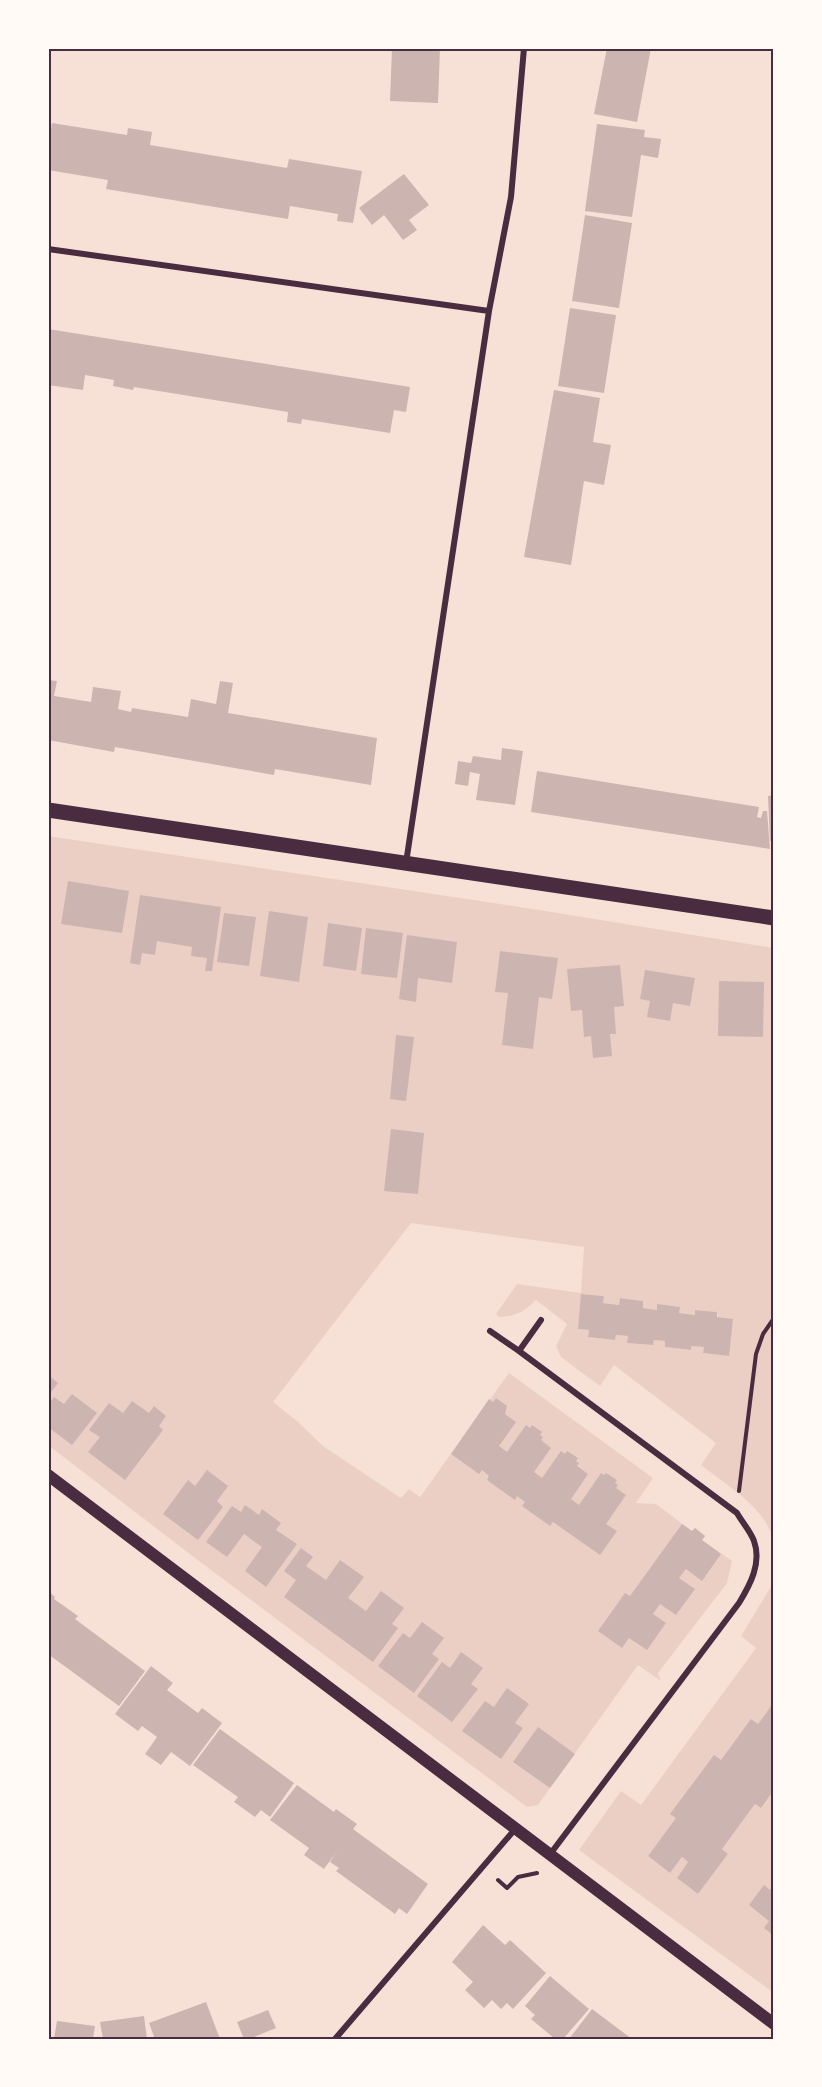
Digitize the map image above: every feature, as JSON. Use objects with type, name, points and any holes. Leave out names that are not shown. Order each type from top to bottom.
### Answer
[{"type":"main road","points":[[48,810],[774,918]]},
{"type":"main road","points":[[48,1475],[551,1853],[774,2024]]},
{"type":"street","points":[[406,864],[489,311],[511,197],[524,48]]},
{"type":"street","points":[[48,249],[489,311]]},
{"type":"street","points":[[519,1351],[541,1320]]},
{"type":"street","points":[[490,1330],[737,1513],[754,1541],[756,1562],[751,1584],[740,1604],[551,1853]]},
{"type":"street","points":[[335,2039],[516,1828]]},
{"type":"path","points":[[737,1513],[756,1354],[763,1334],[774,1318]]},
{"type":"shaded area","points":[[48,836],[774,948],[774,1542],[763,1518],[754,1508],[701,1465],[716,1443],[614,1365],[600,1386],[561,1357],[556,1346],[567,1324],[536,1300],[524,1310],[510,1316],[499,1317],[496,1314],[517,1284],[581,1293],[584,1247],[411,1223],[273,1402],[323,1446],[401,1498],[409,1489],[420,1497],[509,1373],[653,1478],[636,1503],[656,1504],[692,1531],[695,1528],[705,1536],[702,1540],[732,1561],[727,1583],[658,1673],[661,1681],[638,1665],[538,1805],[527,1807],[48,1445]],"holes":[[[582,1294],[604,1296],[603,1303],[619,1305],[620,1298],[643,1301],[643,1308],[657,1310],[657,1305],[679,1307],[679,1313],[695,1315],[695,1310],[717,1312],[729,1356],[703,1353],[704,1347],[691,1346],[690,1350],[665,1347],[665,1341],[654,1340],[653,1345],[627,1343],[628,1336],[616,1335],[615,1340],[588,1337],[589,1330],[578,1329]]]},
{"type":"shaded area","points":[[774,1572],[774,1702],[758,1724],[721,1760],[648,1856],[670,1873],[682,1857],[688,1862],[677,1878],[698,1894],[728,1854],[722,1849],[755,1804],[761,1808],[774,1790],[774,1993],[579,1850],[621,1791],[641,1805],[756,1648],[741,1636],[772,1585]]},
{"type":"building","points":[[392,48],[440,48],[438,103],[390,101]]},
{"type":"building","points":[[607,48],[651,48],[637,122],[594,114]]},
{"type":"building","points":[[52,123],[127,135],[128,128],[152,132],[150,145],[287,168],[289,159],[362,171],[353,223],[337,221],[338,214],[290,206],[288,219],[106,189],[108,180],[48,170],[48,148]]},
{"type":"building","points":[[597,124],[645,130],[644,137],[661,139],[658,158],[641,155],[632,217],[585,211]]},
{"type":"building","points":[[404,174],[429,205],[409,220],[417,230],[403,240],[384,215],[372,225],[359,208]]},
{"type":"building","points":[[585,215],[632,223],[619,308],[572,301]]},
{"type":"building","points":[[570,308],[616,315],[604,393],[558,386]]},
{"type":"building","points":[[48,329],[410,387],[406,412],[394,410],[390,433],[302,419],[301,424],[287,422],[288,412],[134,387],[133,390],[113,386],[114,380],[85,375],[83,390],[48,385]]},
{"type":"building","points":[[554,390],[600,398],[593,442],[611,445],[604,485],[584,481],[571,565],[524,557]]},
{"type":"building","points":[[48,680],[57,681],[54,696],[91,702],[93,687],[121,691],[118,709],[131,712],[132,708],[188,717],[191,699],[216,704],[220,681],[233,683],[228,713],[377,738],[371,785],[275,769],[274,775],[115,747],[114,752],[48,740]]},
{"type":"building","points":[[502,748],[523,751],[515,805],[476,800],[480,774],[470,772],[468,786],[455,784],[458,761],[471,763],[473,756],[501,760]]},
{"type":"building","points":[[537,771],[759,807],[757,817],[761,818],[763,811],[767,811],[770,849],[531,812]]},
{"type":"building","points":[[774,795],[774,841],[770,841],[768,796]]},
{"type":"building","points":[[68,881],[129,891],[122,933],[61,924]]},
{"type":"building","points":[[140,895],[221,907],[212,971],[205,971],[207,958],[191,956],[192,947],[157,941],[155,955],[142,953],[140,965],[130,963]]},
{"type":"building","points":[[269,911],[308,917],[299,982],[260,976]]},
{"type":"building","points":[[224,913],[256,917],[249,966],[217,962]]},
{"type":"building","points":[[328,923],[362,928],[356,971],[323,966]]},
{"type":"building","points":[[366,928],[403,933],[397,978],[361,974]]},
{"type":"building","points":[[407,935],[457,942],[452,983],[418,978],[416,1002],[399,999]]},
{"type":"building","points":[[500,951],[558,958],[552,999],[539,997],[533,1049],[502,1045],[508,993],[495,992]]},
{"type":"building","points":[[620,965],[624,1006],[614,1007],[616,1034],[610,1034],[612,1056],[593,1058],[591,1036],[584,1037],[582,1010],[571,1011],[567,969]]},
{"type":"building","points":[[645,970],[695,978],[690,1006],[673,1003],[670,1021],[647,1017],[650,1001],[640,999]]},
{"type":"building","points":[[719,981],[764,982],[763,1037],[718,1036]]},
{"type":"building","points":[[396,1035],[414,1037],[406,1101],[390,1099]]},
{"type":"building","points":[[391,1129],[424,1133],[418,1194],[384,1191]]},
{"type":"building","points":[[581,1294],[604,1296],[603,1303],[619,1305],[620,1298],[643,1301],[643,1308],[657,1310],[657,1304],[680,1307],[679,1313],[695,1315],[695,1310],[717,1312],[717,1317],[733,1319],[729,1356],[703,1353],[704,1347],[691,1346],[691,1350],[665,1347],[665,1341],[654,1340],[653,1345],[627,1343],[628,1336],[616,1335],[615,1340],[588,1337],[589,1330],[578,1329]]},
{"type":"building","points":[[48,1375],[58,1383],[48,1396]]},
{"type":"building","points":[[72,1394],[97,1413],[72,1445],[48,1427],[48,1405],[54,1397],[64,1404]]},
{"type":"building","points":[[496,1398],[507,1406],[505,1414],[516,1422],[499,1446],[507,1452],[526,1425],[530,1428],[532,1425],[542,1432],[541,1440],[551,1448],[534,1472],[542,1478],[561,1451],[565,1454],[567,1451],[578,1458],[577,1466],[588,1474],[571,1499],[579,1505],[601,1473],[604,1475],[606,1473],[617,1480],[616,1488],[626,1495],[606,1524],[617,1531],[600,1555],[553,1522],[550,1526],[522,1506],[525,1502],[517,1496],[515,1500],[487,1480],[489,1476],[482,1470],[479,1474],[451,1454],[489,1399],[493,1402]]},
{"type":"building","points":[[132,1401],[149,1413],[154,1406],[166,1416],[159,1426],[163,1430],[125,1480],[88,1452],[100,1437],[89,1430],[109,1403],[123,1413]]},
{"type":"building","points":[[207,1470],[228,1486],[217,1501],[223,1507],[198,1540],[163,1514],[188,1480],[195,1486]]},
{"type":"building","points":[[245,1505],[259,1515],[262,1509],[281,1523],[276,1530],[297,1544],[266,1587],[245,1571],[262,1547],[244,1534],[227,1557],[206,1542],[232,1506],[241,1512]]},
{"type":"building","points":[[682,1524],[692,1531],[695,1528],[705,1536],[702,1540],[721,1554],[702,1581],[686,1569],[679,1578],[695,1589],[676,1615],[660,1604],[653,1614],[666,1623],[647,1650],[629,1638],[622,1648],[598,1631],[625,1593],[630,1596]]},
{"type":"building","points":[[301,1548],[313,1557],[306,1566],[326,1580],[340,1560],[364,1577],[348,1598],[366,1611],[381,1591],[404,1608],[392,1624],[398,1628],[373,1662],[284,1597],[296,1580],[284,1571]]},
{"type":"building","points":[[48,1591],[55,1597],[54,1599],[78,1616],[75,1619],[145,1671],[119,1706],[48,1654]]},
{"type":"building","points":[[422,1622],[444,1638],[432,1654],[439,1659],[414,1693],[378,1666],[403,1633],[410,1638]]},
{"type":"building","points":[[461,1652],[483,1668],[471,1684],[478,1689],[452,1722],[417,1696],[442,1662],[450,1668]]},
{"type":"building","points":[[151,1666],[173,1683],[167,1690],[198,1713],[202,1708],[222,1723],[190,1766],[171,1752],[161,1765],[145,1754],[157,1737],[142,1726],[138,1731],[115,1714]]},
{"type":"building","points":[[507,1688],[529,1704],[515,1723],[523,1728],[501,1759],[462,1731],[485,1701],[494,1707]]},
{"type":"building","points":[[774,1702],[774,1790],[761,1808],[755,1804],[722,1849],[728,1854],[698,1894],[677,1878],[688,1862],[682,1857],[670,1873],[648,1856],[676,1818],[670,1814],[714,1755],[721,1760],[751,1719],[758,1724]]},
{"type":"building","points":[[538,1727],[575,1754],[550,1788],[513,1762]]},
{"type":"building","points":[[220,1729],[294,1783],[270,1817],[261,1810],[255,1817],[234,1802],[238,1797],[193,1765]]},
{"type":"building","points":[[297,1785],[334,1812],[336,1809],[357,1824],[353,1829],[428,1884],[407,1914],[399,1908],[395,1914],[336,1871],[339,1868],[330,1862],[337,1851],[324,1869],[304,1855],[309,1848],[270,1820]]},
{"type":"building","points":[[774,1884],[774,1936],[764,1928],[769,1921],[749,1905],[764,1885],[770,1890]]},
{"type":"building","points":[[483,1925],[505,1945],[510,1940],[546,1973],[513,2009],[507,2003],[501,2009],[492,2000],[484,2008],[465,1990],[473,1982],[452,1962]]},
{"type":"building","points":[[550,1976],[589,2009],[563,2039],[555,2039],[531,2019],[535,2015],[525,2006]]},
{"type":"building","points":[[206,2002],[220,2039],[155,2039],[149,2023]]},
{"type":"building","points":[[592,2009],[632,2039],[569,2039]]},
{"type":"building","points":[[268,2010],[276,2028],[244,2039],[237,2022]]},
{"type":"building","points":[[144,2016],[147,2039],[103,2039],[100,2022]]},
{"type":"building","points":[[57,2021],[95,2026],[93,2039],[54,2039]]}]
